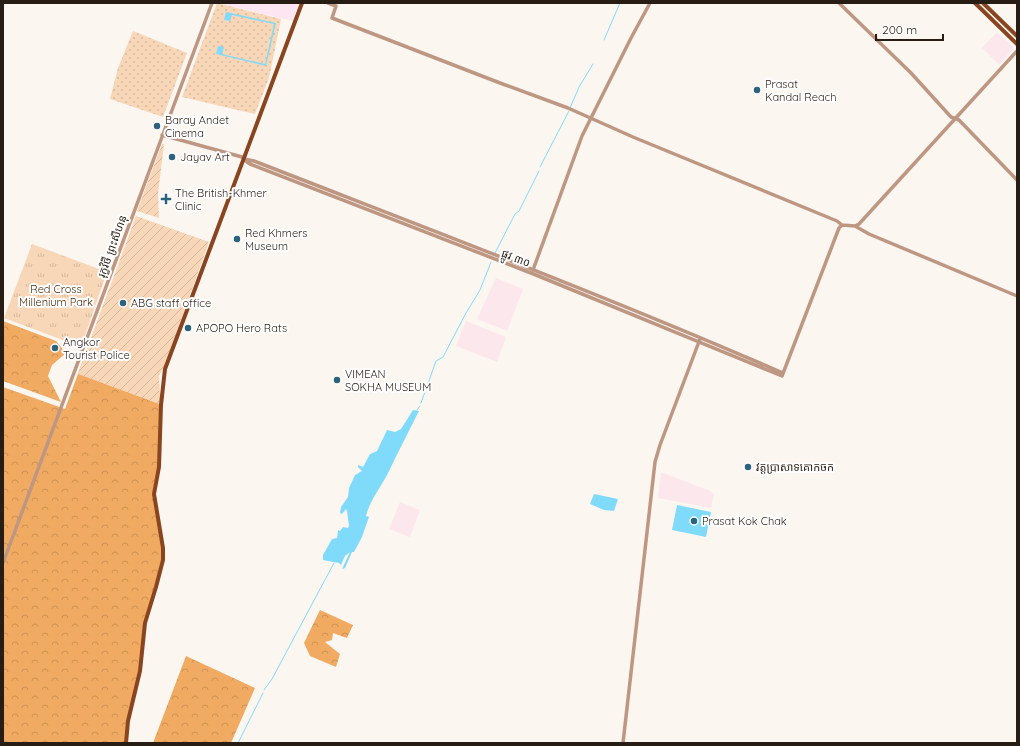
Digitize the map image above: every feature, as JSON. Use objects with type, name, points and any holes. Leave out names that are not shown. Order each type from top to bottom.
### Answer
[{"type":"main road","points":[[126,743],[128,721],[140,671],[145,623],[163,560],[154,494],[160,467],[161,404],[164,374],[302,3]]},
{"type":"main road","points":[[975,3],[1017,44]]},
{"type":"main road","points":[[983,3],[1017,36]]},
{"type":"street","name":"រុក្ខវិថី ព្រះសីហនុ","points":[[3,563],[212,3]]},
{"type":"street","points":[[328,3],[336,6],[332,18],[573,110],[837,221],[842,225],[855,226],[869,234],[1017,296]]},
{"type":"street","points":[[532,272],[582,136],[650,3]]},
{"type":"street","points":[[839,3],[952,117],[959,120],[1017,180]]},
{"type":"street","points":[[855,226],[1017,51]]},
{"type":"street","name":"ផ្លូវ ៣០","points":[[162,136],[242,157],[318,185],[782,374],[838,230],[842,225]]},
{"type":"street","points":[[623,743],[655,462],[700,340]]},
{"type":"shaded area","points":[[217,3],[299,3],[293,21]]},
{"type":"shaded area","points":[[997,32],[1013,46],[1012,50],[999,65],[982,48]]},
{"type":"shaded area","points":[[496,278],[523,289],[507,331],[477,319]]},
{"type":"shaded area","points":[[466,321],[506,337],[497,362],[456,346]]},
{"type":"shaded area","points":[[661,472],[708,490],[714,494],[711,508],[658,498]]},
{"type":"shaded area","points":[[400,502],[420,510],[410,537],[389,529]]},
{"type":"green space","points":[[217,3],[281,19],[269,78],[255,114],[182,97]]},
{"type":"green space","points":[[133,31],[187,53],[163,117],[110,99],[118,68]]},
{"type":"green space","points":[[162,144],[164,144],[158,194],[159,218],[137,211]]},
{"type":"green space","points":[[136,216],[209,242],[164,367],[159,375],[159,404],[78,374]]},
{"type":"green space","name":"Red Cross Millenium Park","points":[[32,244],[107,272],[81,347],[4,318]]},
{"type":"green space","points":[[109,290],[163,367],[159,375],[161,454],[155,488],[163,554],[145,623],[138,682],[131,707],[126,743],[3,743],[3,387],[65,409]]},
{"type":"green space","points":[[3,321],[56,341],[66,353],[52,365],[48,376],[61,402],[3,381]]},
{"type":"green space","points":[[320,610],[353,625],[347,638],[333,633],[332,640],[325,642],[340,654],[336,667],[310,656],[304,643]]},
{"type":"green space","points":[[186,656],[255,688],[231,743],[153,743]]},
{"type":"water","points":[[226,12],[276,23],[266,66],[216,54],[218,46],[224,47],[222,54],[265,64],[274,24],[232,15],[230,21],[224,20]]},
{"type":"water","points":[[413,410],[419,411],[387,475],[370,504],[366,516],[369,517],[362,537],[354,552],[352,552],[345,568],[342,569],[350,552],[345,556],[341,565],[339,563],[323,560],[323,555],[332,539],[337,538],[338,530],[340,531],[343,527],[348,528],[349,526],[346,509],[342,514],[340,513],[341,507],[348,497],[349,488],[355,475],[362,471],[358,465],[363,467],[370,454],[377,451],[387,430],[395,432],[401,429]]},
{"type":"water","points":[[594,494],[618,499],[614,511],[604,510],[590,504]]},
{"type":"water","points":[[677,505],[711,512],[706,537],[672,530]]},
{"type":"waterway","points":[[604,40],[620,3]]},
{"type":"waterway","points":[[570,108],[579,87],[593,64]]},
{"type":"waterway","points":[[540,167],[569,111]]},
{"type":"waterway","points":[[495,253],[515,214],[519,211],[539,171]]},
{"type":"waterway","points":[[421,403],[436,361],[443,357],[480,290],[491,262]]},
{"type":"waterway","points":[[417,410],[420,406]]},
{"type":"waterway","points":[[264,690],[272,679],[334,563]]},
{"type":"waterway","points":[[238,743],[263,693]]},
{"type":"place","name":"Prasat Kandal Reach","points":[[757,90]]},
{"type":"place","name":"Baray Andet Cinema","points":[[157,126]]},
{"type":"place","name":"Jayav Art","points":[[172,157]]},
{"type":"place","name":"The British-Khmer Clinic","points":[[166,199]]},
{"type":"place","name":"Red Khmers Museum","points":[[237,239]]},
{"type":"place","name":"ABG staff office","points":[[123,303]]},
{"type":"place","name":"APOPO Hero Rats","points":[[188,328]]},
{"type":"place","name":"Angkor Tourist Police","points":[[55,348]]},
{"type":"place","name":"VIMEAN SOKHA MUSEUM","points":[[337,380]]},
{"type":"place","name":"វត្តប្រាសាទគោកចក","points":[[748,467]]},
{"type":"place","name":"Prasat Kok Chak","points":[[694,521]]}]
